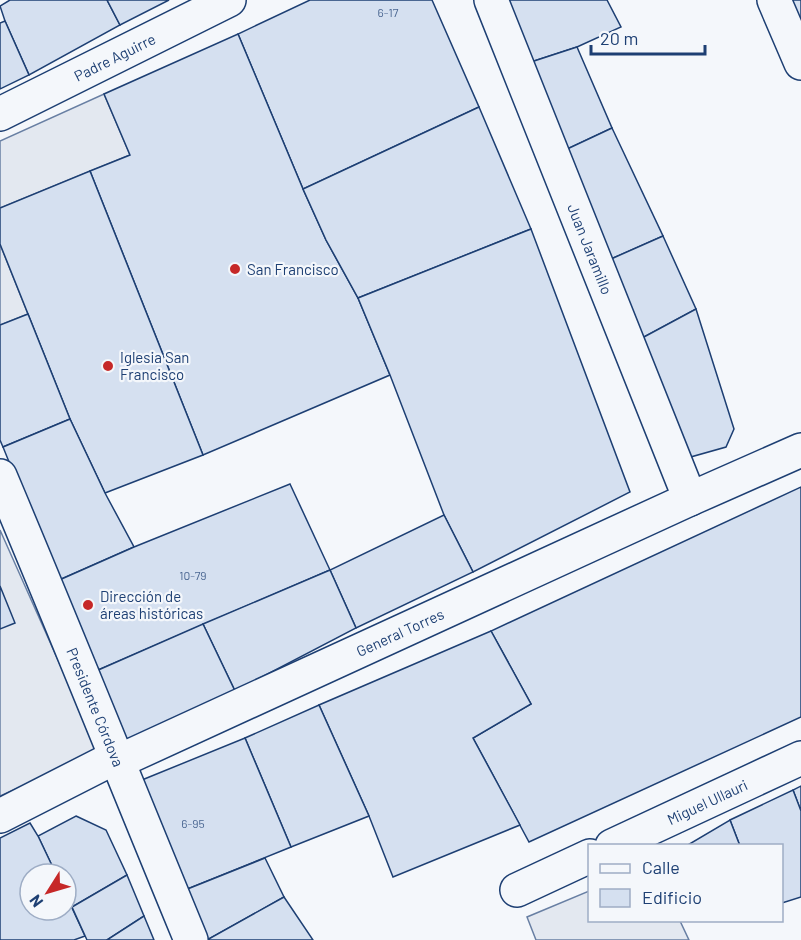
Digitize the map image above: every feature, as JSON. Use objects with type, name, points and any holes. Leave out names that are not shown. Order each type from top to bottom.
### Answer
[{"type":"street","name":"Padre Aguirre","points":[[0,114],[229,0]]},
{"type":"street","name":"Juan Jaramillo","points":[[491,0],[690,499]]},
{"type":"street","points":[[774,0],[801,63]]},
{"type":"street","name":"General Torres","points":[[0,816],[104,763],[117,762],[801,450]]},
{"type":"street","name":"Presidente Córdova","points":[[0,476],[191,940]]},
{"type":"street","name":"Miguel Ullauri","points":[[616,844],[801,758]]},
{"type":"street","points":[[517,890],[588,857]]},
{"type":"shaded area","points":[[104,94],[130,155],[0,208],[0,141]]},
{"type":"shaded area","points":[[0,244],[28,314],[0,325]]},
{"type":"shaded area","points":[[0,530],[99,752],[0,796]]},
{"type":"shaded area","points":[[588,891],[588,922],[680,922],[689,940],[536,940],[527,917]]},
{"type":"building","points":[[10,0],[107,0],[120,25],[29,75],[0,6]]},
{"type":"building","points":[[107,0],[169,0],[120,25]]},
{"type":"building","points":[[310,0],[432,0],[479,107],[303,189],[238,34]]},
{"type":"building","points":[[507,0],[607,0],[621,27],[577,47],[531,62]]},
{"type":"building","points":[[787,0],[801,0],[801,34]]},
{"type":"building","points":[[5,21],[29,75],[0,89],[0,23]]},
{"type":"building","name":"San Francisco","points":[[238,34],[303,189],[326,240],[358,298],[390,375],[203,455],[90,171],[130,155],[104,94]]},
{"type":"building","points":[[577,47],[612,128],[565,150],[531,62]]},
{"type":"building","points":[[479,107],[531,229],[358,298],[326,240],[303,189]]},
{"type":"building","points":[[612,128],[663,236],[611,259],[565,150]]},
{"type":"building","name":"Iglesia San Francisco","points":[[90,171],[203,455],[105,493],[70,419],[0,244],[0,208]]},
{"type":"building","points":[[531,229],[630,492],[473,572],[444,515],[358,298]]},
{"type":"building","points":[[663,236],[696,309],[642,338],[611,259]]},
{"type":"building","points":[[696,309],[734,429],[726,447],[687,458],[642,338]]},
{"type":"building","points":[[28,314],[70,419],[3,447],[0,440],[0,325]]},
{"type":"building","points":[[70,419],[134,547],[57,581],[3,447]]},
{"type":"building","points":[[290,484],[330,570],[96,671],[57,581]]},
{"type":"building","points":[[801,487],[801,717],[529,842],[473,738],[531,704],[491,631]]},
{"type":"building","points":[[444,515],[473,572],[356,628],[330,570]]},
{"type":"building","points":[[330,570],[356,628],[235,691],[203,624]]},
{"type":"building","points":[[0,586],[15,623],[0,629]]},
{"type":"building","points":[[203,624],[235,691],[126,744],[96,671]]},
{"type":"building","points":[[491,631],[531,704],[473,738],[520,825],[393,877],[369,816],[319,705]]},
{"type":"building","points":[[319,705],[369,816],[291,847],[245,738]]},
{"type":"building","points":[[245,738],[291,847],[185,890],[137,782]]},
{"type":"building","points":[[801,786],[801,811],[793,790]]},
{"type":"building","points":[[793,790],[801,811],[801,897],[783,903],[783,844],[739,844],[730,820]]},
{"type":"building","points":[[76,816],[106,830],[127,875],[78,904],[78,862],[50,862],[38,836]]},
{"type":"building","points":[[730,820],[739,844],[689,844]]},
{"type":"building","points":[[30,823],[50,862],[18,862],[18,922],[78,921],[85,936],[74,940],[0,940],[0,838]]},
{"type":"building","points":[[265,858],[284,897],[207,940],[185,890]]},
{"type":"building","points":[[127,875],[144,916],[107,940],[87,940],[78,920],[78,904]]},
{"type":"building","points":[[284,897],[313,940],[207,940]]},
{"type":"building","points":[[144,916],[154,940],[107,940]]},
{"type":"place","name":"San Francisco","points":[[235,269]]},
{"type":"place","name":"Iglesia San Francisco","points":[[108,366]]},
{"type":"place","name":"Dirección de áreas históricas","points":[[88,605]]}]
